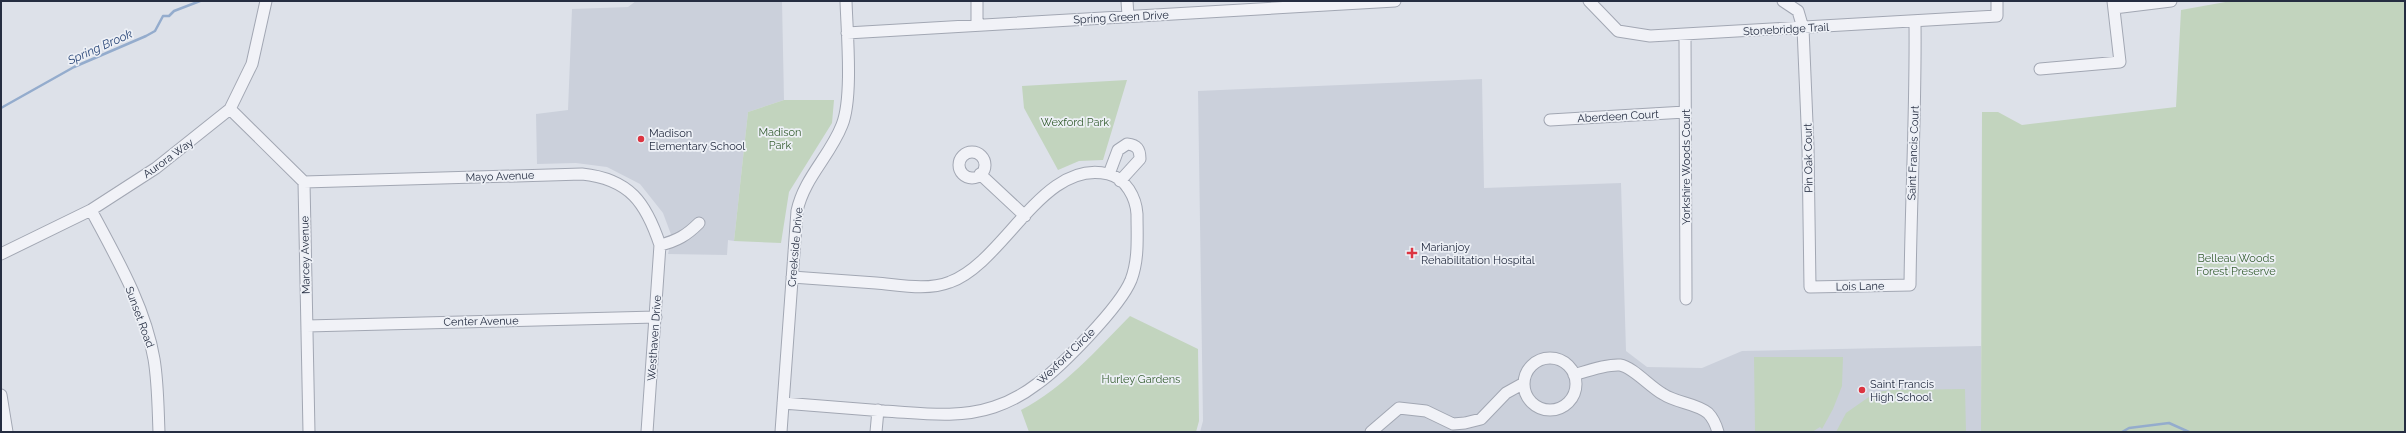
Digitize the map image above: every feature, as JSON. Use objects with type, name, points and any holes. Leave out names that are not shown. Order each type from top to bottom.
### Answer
[{"type":"street","name":"Aurora Way","points":[[1,254],[91,210],[156,168],[230,109],[252,64],[266,1]]},
{"type":"street","name":"Creekside Drive","points":[[781,432],[797,211],[801,196],[836,137],[845,116],[847,100],[846,1]]},
{"type":"street","points":[[977,1],[978,25]]},
{"type":"street","points":[[1127,1],[1128,16]]},
{"type":"street","name":"Spring Green Drive","points":[[847,33],[1128,16],[1266,5],[1395,1]]},
{"type":"street","name":"Stonebridge Trail","points":[[1589,1],[1618,31],[1650,36],[1915,22],[1997,16],[1997,1]]},
{"type":"street","name":"Pin Oak Court","points":[[1783,1],[1798,11],[1803,28],[1808,147],[1810,287]]},
{"type":"street","points":[[2040,69],[2120,62],[2114,4],[2171,1]]},
{"type":"street","name":"Saint Francis Court","points":[[1910,285],[1912,159],[1916,92],[1915,22]]},
{"type":"street","name":"Yorkshire Woods Court","points":[[1685,35],[1686,299]]},
{"type":"street","points":[[230,109],[304,182]]},
{"type":"street","name":"Aberdeen Court","points":[[1550,120],[1685,112]]},
{"type":"street","points":[[792,277],[919,287],[944,284],[960,278],[977,267],[1042,199],[1069,178],[1096,172],[1109,174],[1118,150],[1127,144],[1134,145],[1139,149],[1140,158],[1120,181]]},
{"type":"street","points":[[980,174],[1025,216]]},
{"type":"street","name":"Wexford Circle","points":[[783,403],[946,415],[982,410],[1018,396],[1053,372],[1119,301],[1131,279],[1137,253],[1137,208],[1129,188],[1109,174]]},
{"type":"street","name":"Mayo Avenue","points":[[304,182],[594,175],[620,185],[638,198],[651,218],[660,245]]},
{"type":"street","name":"Marcey Avenue","points":[[304,182],[308,432]]},
{"type":"street","name":"Sunset Road","points":[[91,210],[130,288],[149,340],[156,376],[158,432]]},
{"type":"street","points":[[660,245],[675,242],[688,234],[699,223]]},
{"type":"street","name":"Westhaven Drive","points":[[647,432],[660,245]]},
{"type":"street","name":"Lois Lane","points":[[1810,287],[1910,285]]},
{"type":"street","name":"Center Avenue","points":[[307,326],[656,317]]},
{"type":"street","points":[[1542,359],[1558,359],[1565,363],[1574,375],[1574,393],[1566,403],[1554,409],[1541,407],[1530,400],[1524,383],[1529,368],[1542,359]]},
{"type":"street","points":[[1574,375],[1619,365],[1631,369],[1649,386],[1673,401],[1700,408],[1708,414],[1716,425],[1718,432]]},
{"type":"street","points":[[1371,432],[1399,408],[1426,411],[1453,424],[1480,418],[1506,393],[1524,383]]},
{"type":"street","points":[[1,395],[7,432]]},
{"type":"street","points":[[876,432],[878,410]]},
{"type":"shaded area","name":"Madison Elementary School","points":[[636,1],[782,1],[784,100],[748,112],[734,241],[728,240],[727,255],[668,254],[672,237],[663,213],[640,184],[607,167],[576,163],[537,164],[536,114],[568,110],[572,9],[628,7]]},
{"type":"shaded area","name":"Marianjoy Rehabilitation Hospital","points":[[1482,79],[1484,188],[1621,183],[1626,351],[1647,367],[1702,368],[1742,351],[1981,346],[1981,432],[1200,432],[1203,421],[1198,91]]},
{"type":"green space","name":"Belleau Woods Forest Preserve","points":[[2231,1],[2405,1],[2405,432],[1981,432],[1982,112],[1998,112],[2022,125],[2176,107],[2181,10]]},
{"type":"green space","name":"Wexford Park","points":[[1127,80],[1103,160],[1079,161],[1058,170],[1024,108],[1022,86]]},
{"type":"green space","name":"Madison Park","points":[[784,100],[834,100],[832,123],[789,192],[781,243],[734,241],[748,112]]},
{"type":"green space","name":"Hurley Gardens","points":[[1130,316],[1198,349],[1199,421],[1196,432],[1029,432],[1021,410],[1051,391],[1079,368]]},
{"type":"green space","points":[[1754,357],[1843,357],[1842,386],[1833,409],[1822,429],[1820,427],[1812,432],[1755,432]]},
{"type":"green space","points":[[1965,389],[1966,432],[1836,432],[1846,413],[1876,392],[1893,390]]},
{"type":"waterway","name":"Spring Brook","points":[[1,108],[74,67],[146,36],[155,31],[163,16],[169,16],[174,11],[200,1]]},
{"type":"waterway","points":[[2122,432],[2129,428],[2169,423],[2189,432]]},
{"type":"place","name":"Madison Elementary School","points":[[641,139]]},
{"type":"place","name":"Marianjoy Rehabilitation Hospital","points":[[1412,253]]},
{"type":"place","name":"Saint Francis High School","points":[[1862,390]]}]
